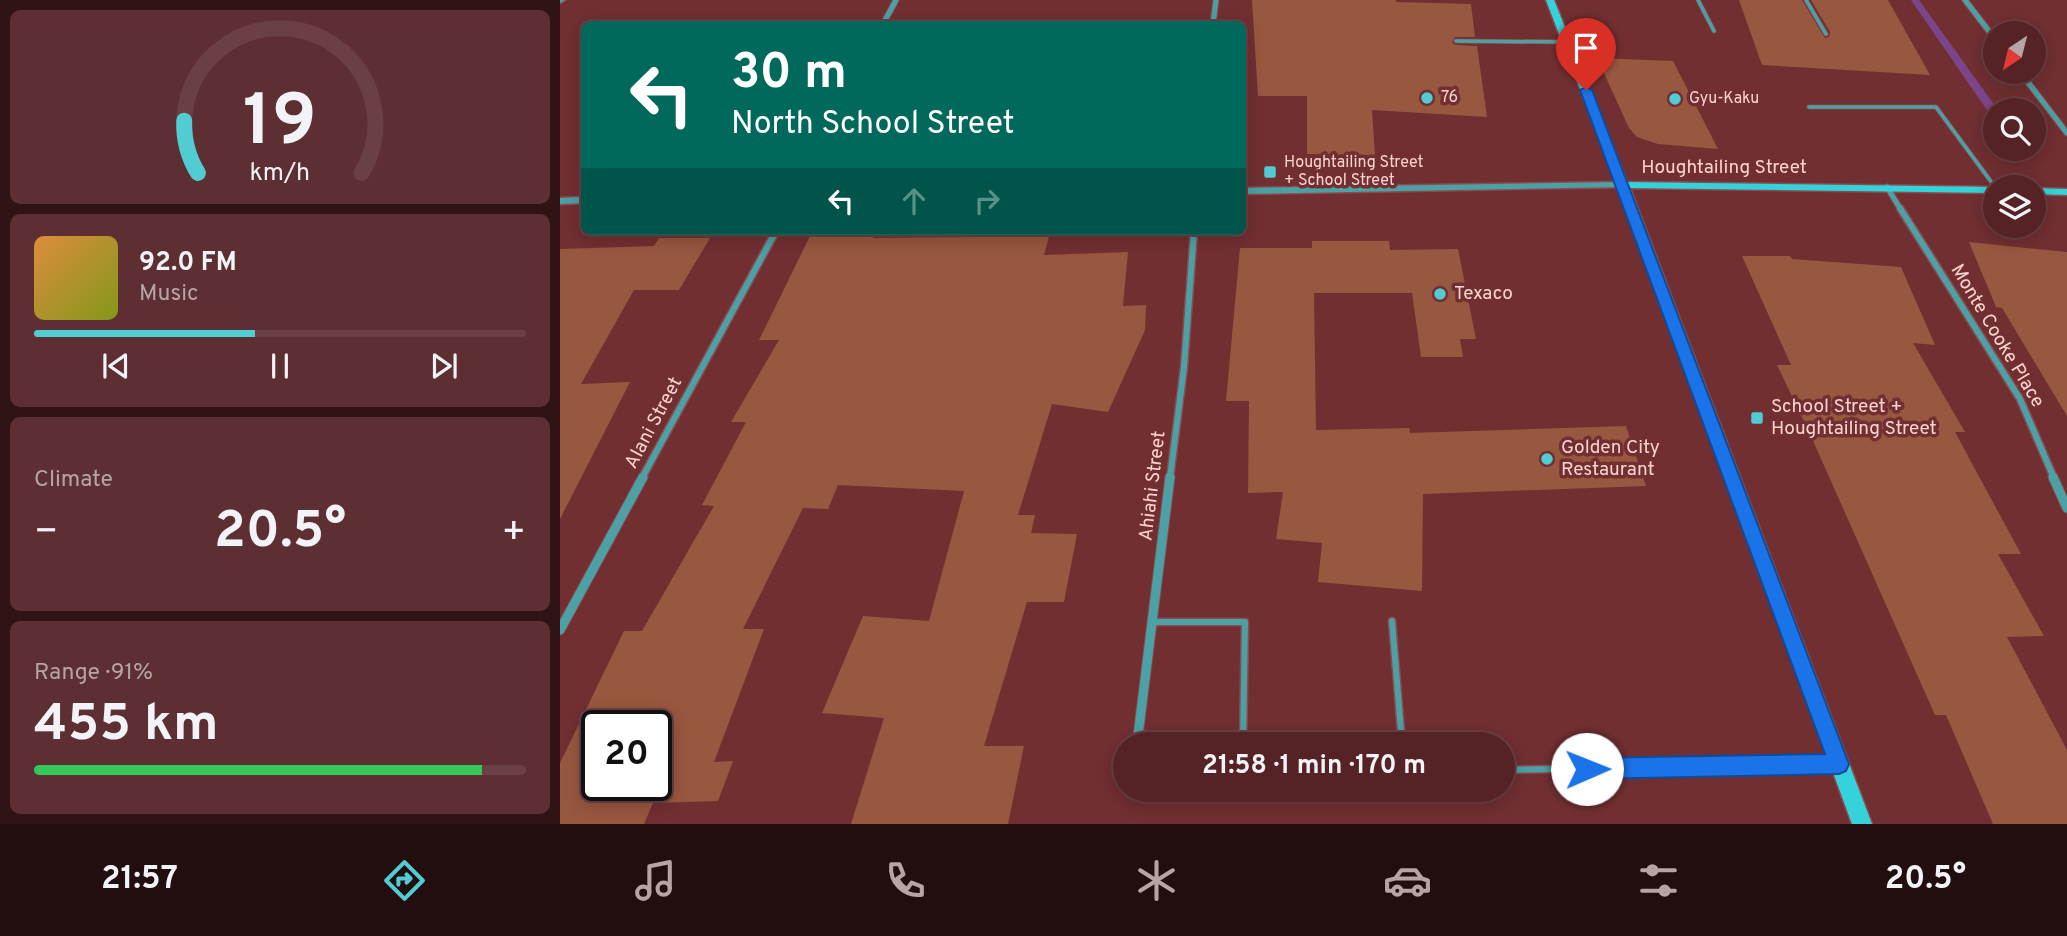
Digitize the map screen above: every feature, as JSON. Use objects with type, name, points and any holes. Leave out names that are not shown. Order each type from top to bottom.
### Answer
[{"type":"main road","points":[[1550,0],[1623,185],[1862,824]]},
{"type":"main road","name":"Houghtailing Street","points":[[1623,185],[1983,189]]},
{"type":"main road","points":[[2046,191],[2067,192]]},
{"type":"street","points":[[885,21],[896,0]]},
{"type":"street","points":[[1213,21],[1216,0]]},
{"type":"street","points":[[1965,0],[1983,23]]},
{"type":"street","points":[[2029,84],[2067,133]]},
{"type":"street","name":"Houghtailing Street","points":[[1246,191],[1623,185]]},
{"type":"street","name":"Monte Cooke Place","points":[[1887,187],[2020,399],[2067,508]]},
{"type":"street","points":[[560,201],[581,200]]},
{"type":"street","name":"Alani Street","points":[[560,630],[774,235]]},
{"type":"street","name":"Ahiahi Street","points":[[1138,732],[1184,367],[1194,235]]},
{"type":"lane","points":[[1698,0],[1714,31]]},
{"type":"lane","points":[[1806,0],[1826,34]]},
{"type":"lane","points":[[1456,41],[1567,42]]},
{"type":"lane","points":[[1809,107],[1936,107],[1985,175]]},
{"type":"lane","points":[[1392,621],[1401,732]]},
{"type":"lane","points":[[1152,622],[1245,622],[1243,732]]},
{"type":"lane","points":[[1515,770],[1839,764]]},
{"type":"building","points":[[1252,0],[1396,0],[1471,4],[1475,37],[1455,37],[1452,42],[1455,45],[1477,46],[1487,117],[1372,110],[1375,155],[1307,154],[1307,96],[1258,96]]},
{"type":"building","points":[[1739,0],[1802,0],[1825,38],[1829,37],[1830,32],[1811,0],[1888,0],[1930,75],[1762,65]]},
{"type":"building","points":[[1597,58],[1673,61],[1718,149],[1658,144],[1637,137],[1629,128]]},
{"type":"building","points":[[811,235],[874,235],[873,238],[1049,235],[1044,255],[1128,252],[1123,306],[1146,305],[1145,330],[1108,412],[1052,404],[1018,515],[1035,515],[1031,533],[1077,534],[1064,602],[1027,602],[984,746],[1024,746],[1008,824],[851,824],[884,718],[822,713],[863,616],[929,621],[964,491],[838,485],[828,509],[803,508],[743,629],[764,629],[714,762],[733,761],[718,801],[653,803],[644,824],[560,824],[560,763],[581,720],[581,801],[672,801],[672,710],[586,710],[624,631],[642,631],[714,506],[702,505],[746,422],[731,422],[779,340],[759,340]]},
{"type":"building","points":[[659,238],[710,238],[679,290],[634,290],[581,384],[630,382],[560,519],[560,249],[654,246]]},
{"type":"building","points":[[1312,241],[1389,241],[1390,250],[1458,249],[1476,339],[1460,339],[1463,357],[1421,357],[1412,293],[1314,293],[1316,430],[1409,428],[1410,433],[1626,426],[1646,486],[1423,494],[1422,591],[1318,582],[1322,543],[1276,539],[1283,492],[1248,493],[1249,401],[1226,401],[1240,248],[1312,248]]},
{"type":"building","points":[[1969,242],[2067,252],[2067,416],[2002,308],[1996,307]]},
{"type":"building","points":[[1742,256],[1790,256],[1792,259],[1901,267],[1935,345],[1913,343],[1965,432],[1955,432],[2021,554],[1998,554],[2044,636],[2007,637],[2067,750],[2067,824],[1993,824],[1946,715],[1935,715],[1777,365],[1791,365]]},
{"type":"waterway","points":[[1915,0],[1984,98]]},
{"type":"place","name":"76","points":[[1427,98]]},
{"type":"place","name":"Gyu-Kaku","points":[[1675,99]]},
{"type":"place","name":"Houghtailing Street + School Street","points":[[1270,172]]},
{"type":"place","name":"Texaco","points":[[1440,294]]},
{"type":"place","name":"School Street + Houghtailing Street","points":[[1757,418]]},
{"type":"place","name":"Golden City Restaurant","points":[[1547,459]]},
{"type":"route","points":[[1586,90],[1839,764],[1587,769]]}]
